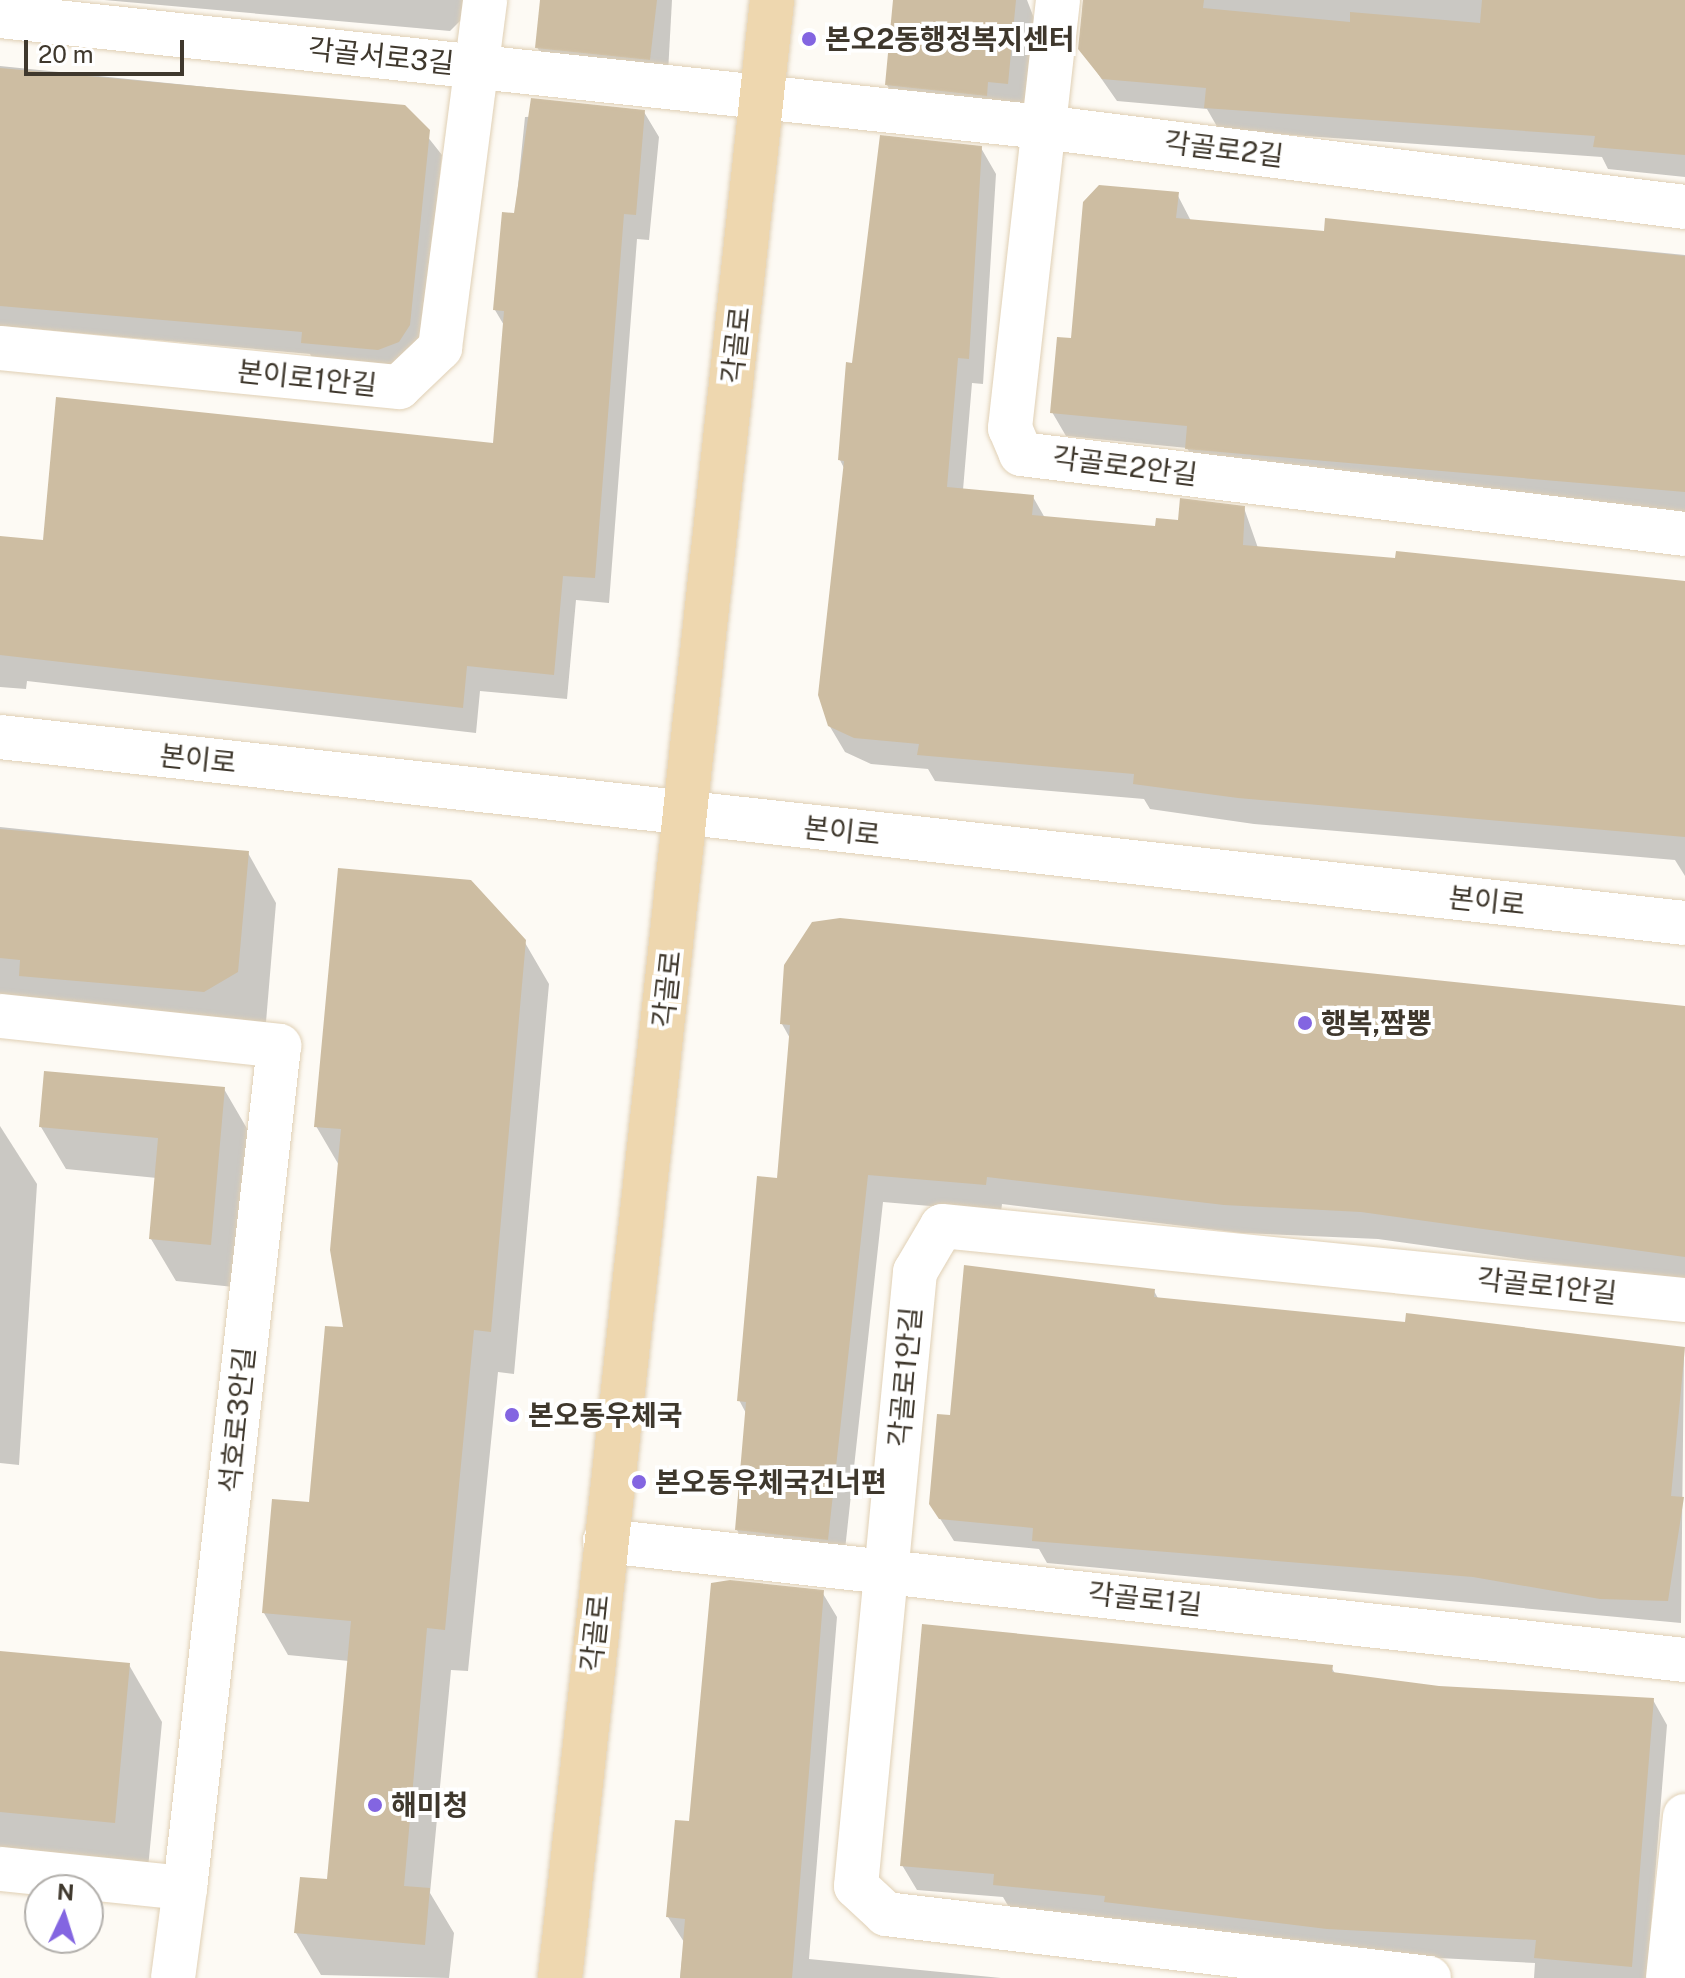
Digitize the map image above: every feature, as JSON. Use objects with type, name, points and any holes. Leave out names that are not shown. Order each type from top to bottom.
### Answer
[{"type":"main road","name":"각골로","points":[[560,1978],[772,0]]},
{"type":"street","name":"본이로1안길","points":[[0,348],[399,387],[440,348],[485,0]]},
{"type":"street","name":"각골로2안길","points":[[1058,0],[1010,428],[1021,454],[1685,534]]},
{"type":"street","name":"각골서로3길","points":[[0,16],[762,95]]},
{"type":"street","name":"각골로2길","points":[[762,95],[1685,207]]},
{"type":"street","name":"본이로","points":[[0,737],[1685,923]]},
{"type":"street","name":"석호로3안길","points":[[0,1016],[279,1046],[185,1888]]},
{"type":"street","name":"각골로1안길","points":[[1429,1978],[886,1914],[856,1886],[915,1272],[942,1226],[1685,1300]]},
{"type":"street","name":"각골로1길","points":[[605,1541],[887,1569],[1685,1660]]},
{"type":"street","points":[[1668,1978],[1685,1816]]},
{"type":"street","points":[[0,1869],[185,1888],[173,1978]]},
{"type":"building","points":[[540,0],[657,0],[650,60],[535,48]]},
{"type":"building","points":[[893,0],[1016,0],[1008,84],[988,82],[987,96],[885,85]]},
{"type":"building","points":[[1083,0],[1204,0],[1203,8],[1350,22],[1350,12],[1480,23],[1482,0],[1685,0],[1685,155],[1593,147],[1595,136],[1204,108],[1206,88],[1102,79],[1078,49]]},
{"type":"building","points":[[0,68],[405,105],[430,130],[410,325],[399,342],[378,350],[301,343],[302,332],[0,306]]},
{"type":"building","points":[[531,98],[645,110],[636,215],[624,214],[595,578],[563,576],[554,675],[467,666],[463,708],[0,655],[0,536],[43,540],[56,397],[493,443],[504,311],[493,310],[502,212],[514,213]]},
{"type":"building","points":[[880,135],[982,146],[969,359],[958,358],[947,487],[1034,495],[1032,515],[1155,526],[1156,518],[1178,520],[1180,498],[1245,506],[1243,545],[1395,558],[1396,551],[1685,581],[1685,837],[1238,798],[1133,784],[1134,774],[917,755],[919,744],[854,738],[828,726],[818,695],[844,461],[838,460],[846,362],[852,363]]},
{"type":"building","points":[[1099,185],[1179,192],[1176,218],[1324,231],[1325,218],[1685,256],[1685,492],[1185,449],[1187,426],[1050,413],[1057,337],[1071,338],[1083,202]]},
{"type":"building","points":[[0,829],[249,851],[238,972],[204,992],[19,976],[20,960],[0,958]]},
{"type":"building","points":[[338,868],[471,880],[526,940],[491,1332],[474,1330],[445,1630],[427,1628],[404,1886],[430,1888],[425,1945],[294,1933],[300,1877],[327,1879],[351,1621],[262,1613],[272,1499],[309,1502],[325,1326],[343,1327],[330,1250],[341,1129],[314,1127]]},
{"type":"building","points":[[840,918],[1685,1006],[1685,1257],[1361,1212],[1224,1205],[987,1177],[986,1185],[868,1175],[828,1540],[735,1530],[746,1402],[737,1401],[757,1176],[777,1178],[790,1025],[780,1024],[784,965],[812,922]]},
{"type":"building","points":[[44,1071],[225,1087],[211,1245],[149,1239],[158,1138],[39,1127]]},
{"type":"building","points":[[964,1265],[1155,1289],[1154,1297],[1405,1322],[1406,1313],[1685,1347],[1671,1496],[1684,1497],[1668,1601],[1600,1599],[1473,1577],[1032,1541],[1033,1528],[939,1519],[929,1504],[937,1414],[950,1415]]},
{"type":"building","points":[[730,1580],[824,1590],[792,1978],[680,1978],[685,1919],[666,1917],[675,1820],[689,1821],[711,1583]]},
{"type":"building","points":[[922,1624],[1333,1665],[1332,1672],[1439,1686],[1654,1698],[1632,1967],[1534,1958],[1536,1940],[1327,1929],[1104,1902],[1105,1896],[993,1885],[994,1874],[900,1866]]},
{"type":"building","points":[[0,1651],[130,1663],[115,1823],[0,1812]]},
{"type":"place","name":"본오2동행정복지센터","points":[[809,39]]},
{"type":"place","name":"행복,짬뽕","points":[[1305,1023]]},
{"type":"place","name":"본오동우체국","points":[[512,1415]]},
{"type":"place","name":"본오동우체국건너편","points":[[639,1482]]},
{"type":"place","name":"해미청","points":[[375,1805]]}]
